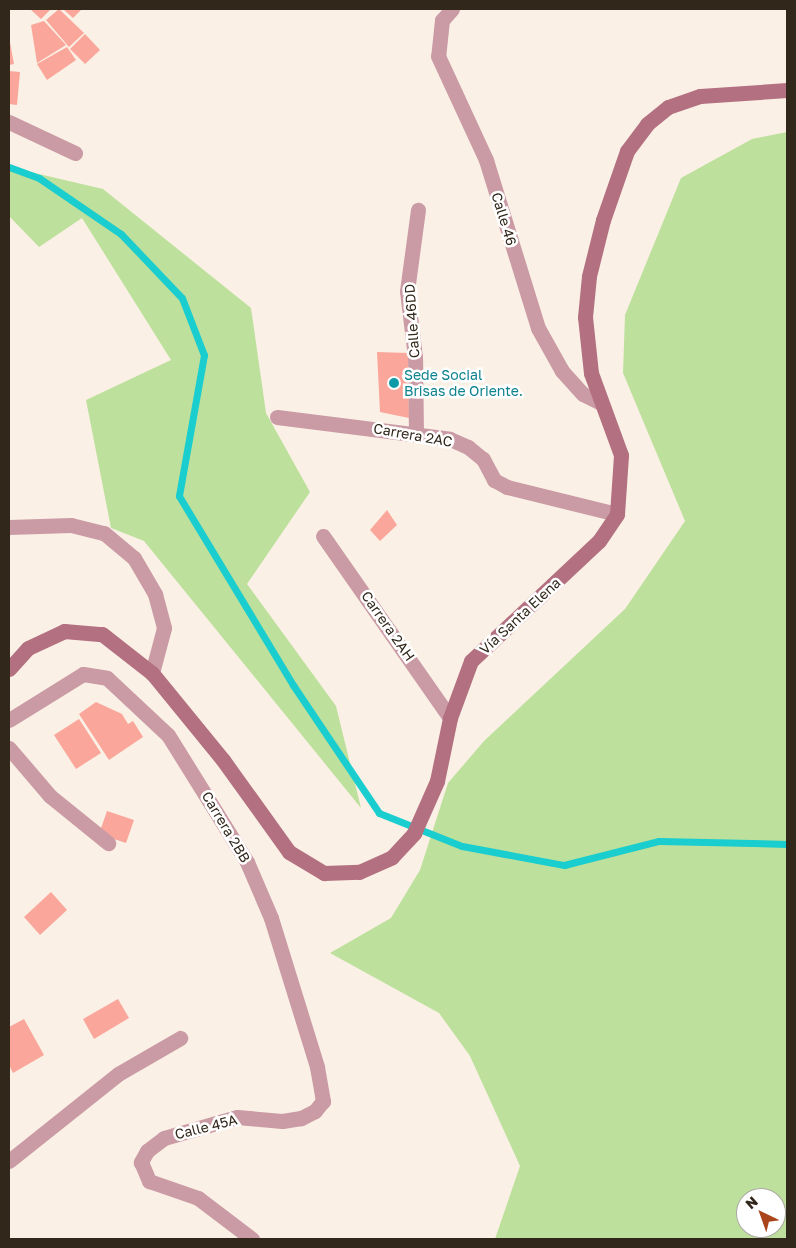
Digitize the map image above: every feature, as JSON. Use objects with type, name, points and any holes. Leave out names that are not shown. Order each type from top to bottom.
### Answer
[{"type":"main road","name":"Vía Santa Elena","points":[[9,669],[28,648],[64,631],[102,634],[152,673],[223,760],[289,852],[324,873],[359,872],[392,857],[414,833],[438,781],[450,718],[471,661],[599,541],[617,514],[621,455],[599,402],[591,373],[585,316],[589,276],[603,220],[627,151],[647,124],[668,107],[700,96],[787,90]]},
{"type":"street","name":"Calle 46","points":[[447,14],[438,56],[486,160],[538,328],[562,371],[583,394],[599,402]]},
{"type":"street","points":[[9,122],[75,153]]},
{"type":"street","name":"Calle 46DD","points":[[416,434],[415,357],[407,291],[418,210]]},
{"type":"street","name":"Carrera 2AC","points":[[277,417],[450,439],[468,447],[483,459],[494,480],[507,488],[617,514]]},
{"type":"street","points":[[9,528],[71,525],[104,533],[134,558],[155,594],[164,628],[152,673]]},
{"type":"street","name":"Carrera 2AH","points":[[323,536],[450,718]]},
{"type":"street","name":"Carrera 2BB","points":[[9,720],[70,679],[83,674],[94,674],[107,678],[122,690],[168,735],[247,862],[271,918],[317,1067],[323,1101],[315,1111]]},
{"type":"street","points":[[9,748],[50,796],[108,843]]},
{"type":"street","points":[[9,1161],[118,1074],[180,1038]]},
{"type":"street","name":"Calle 45A","points":[[252,1239],[208,1204],[149,1181],[141,1162],[147,1152],[164,1138],[237,1117],[282,1122],[315,1111]]},
{"type":"green space","points":[[787,132],[787,1239],[495,1239],[520,1166],[470,1056],[439,1013],[330,953],[391,918],[420,870],[448,783],[484,741],[625,609],[685,521],[623,373],[625,315],[681,178],[752,139]]},
{"type":"green space","points":[[9,167],[103,189],[251,308],[266,413],[310,492],[247,584],[336,706],[361,808],[144,541],[111,528],[86,400],[171,360],[82,218],[39,247],[9,216]]},
{"type":"building","points":[[30,9],[51,9],[41,19]]},
{"type":"building","points":[[59,9],[84,33],[69,47],[46,20]]},
{"type":"building","points":[[63,9],[82,9],[73,18]]},
{"type":"building","points":[[44,21],[66,45],[37,63],[31,25]]},
{"type":"building","points":[[85,34],[100,50],[85,64],[70,49]]},
{"type":"building","points":[[9,37],[14,64],[9,65]]},
{"type":"building","points":[[67,47],[76,60],[47,80],[37,64]]},
{"type":"building","points":[[9,71],[20,72],[17,105],[9,104]]},
{"type":"building","name":"Sede Social Brisas de Oriente.","points":[[377,352],[408,353],[409,418],[380,412]]},
{"type":"building","points":[[387,510],[397,525],[380,541],[370,530]]},
{"type":"building","points":[[96,702],[122,714],[128,724],[133,721],[143,737],[109,760],[79,714]]},
{"type":"building","points":[[79,719],[101,753],[76,769],[54,735]]},
{"type":"building","points":[[107,811],[134,820],[126,843],[99,834]]},
{"type":"building","points":[[51,892],[67,910],[40,935],[24,917]]},
{"type":"building","points":[[118,999],[129,1018],[94,1039],[83,1019]]},
{"type":"building","points":[[24,1019],[44,1055],[13,1073],[9,1065],[9,1027]]},
{"type":"waterway","points":[[9,167],[39,178],[121,234],[182,298],[204,355],[179,496],[293,685],[379,813],[462,846],[564,865],[659,841],[787,844]]},
{"type":"place","name":"Sede Social Brisas de Oriente.","points":[[394,383]]}]
